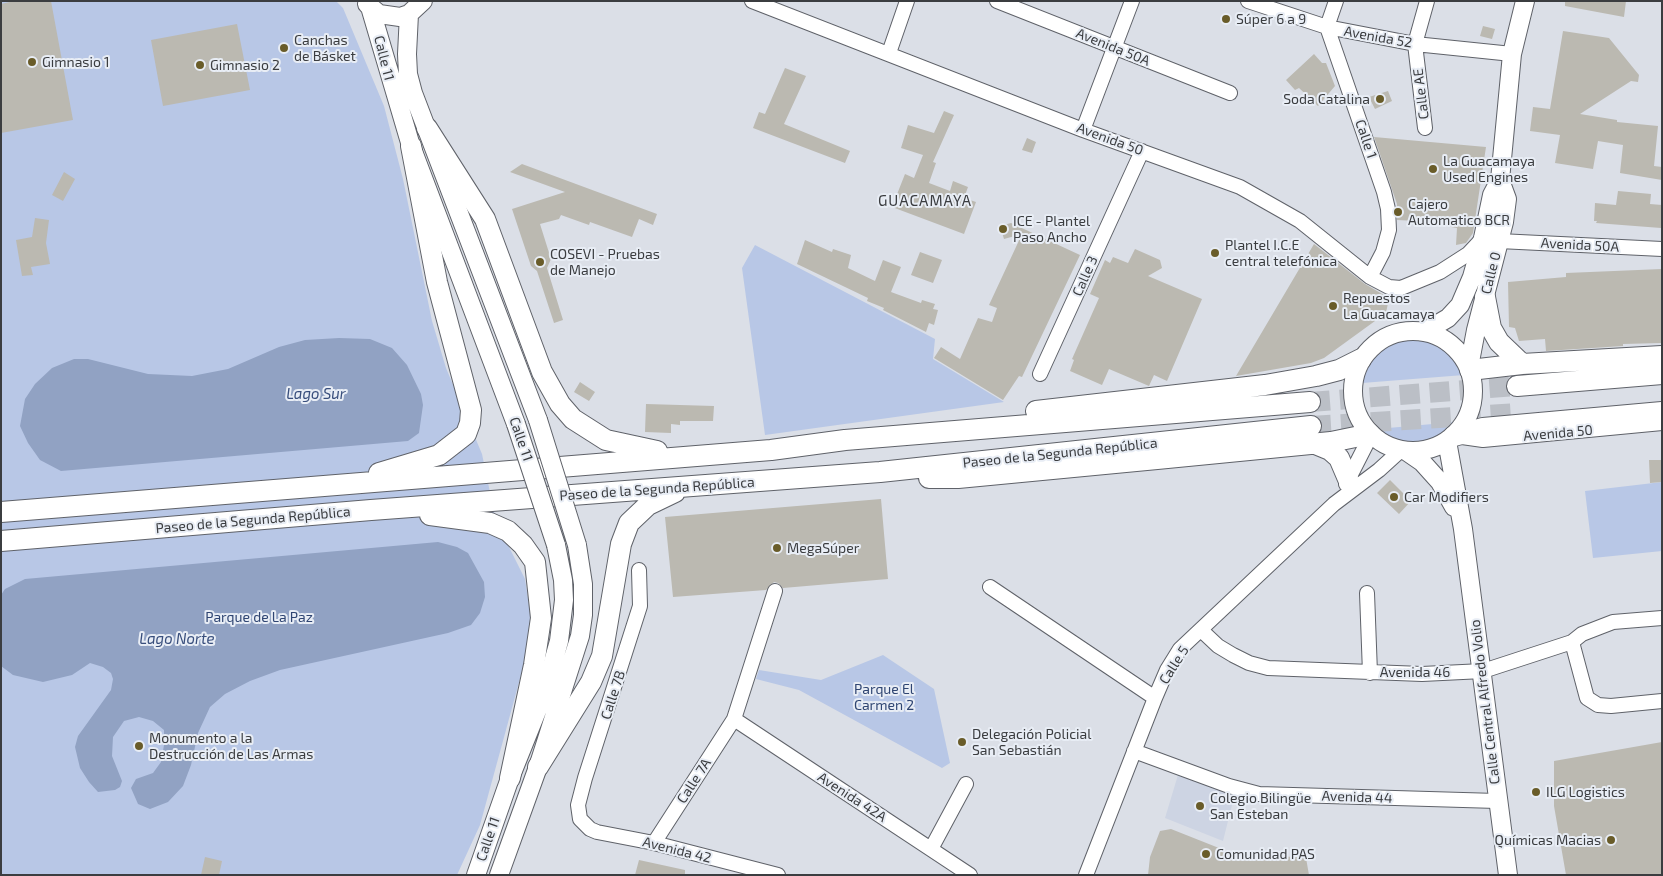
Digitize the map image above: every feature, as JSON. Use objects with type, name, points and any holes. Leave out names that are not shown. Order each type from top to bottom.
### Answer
[{"type":"highway","points":[[427,128],[485,219],[542,372],[560,404],[573,419],[606,440],[686,456]]},
{"type":"highway","points":[[339,485],[439,454],[466,434],[470,423],[471,410],[437,282],[411,146]]},
{"type":"highway","points":[[1485,297],[1491,328],[1504,348],[1522,364]]},
{"type":"highway","points":[[1469,369],[1662,356]]},
{"type":"highway","points":[[845,440],[1023,413],[1265,385],[1339,370],[1361,359]]},
{"type":"highway","points":[[1517,386],[1662,374]]},
{"type":"highway","points":[[1517,413],[1662,401]]},
{"type":"highway","name":"Paseo de la Segunda República","points":[[1,512],[771,450],[845,440],[1310,402]]},
{"type":"highway","points":[[1451,438],[1483,428],[1662,412]]},
{"type":"highway","points":[[1312,434],[1339,458],[1348,479]]},
{"type":"highway","name":"Paseo de la Segunda República","points":[[1,541],[371,510],[810,477],[1312,434],[1370,434]]},
{"type":"highway","points":[[538,767],[578,705],[602,656],[621,544],[629,523],[648,505],[688,486]]},
{"type":"highway","points":[[371,510],[490,522],[508,531],[523,545],[535,562],[541,618],[535,658],[510,778]]},
{"type":"main road","points":[[367,4],[379,14],[390,17],[410,14],[423,1]]},
{"type":"main road","name":"Calle 0","points":[[1424,332],[1448,318],[1460,305],[1491,239],[1507,199],[1500,180],[1512,54],[1525,1]]},
{"type":"main road","name":"Calle 11","points":[[367,4],[411,146],[516,424],[556,545],[563,580],[564,600],[559,641],[544,691],[510,778],[476,875]]},
{"type":"main road","name":"Calle 11","points":[[410,14],[408,74],[538,420],[576,545],[583,584],[583,615],[580,636],[538,767],[499,875]]},
{"type":"main road","name":"Calle 0","points":[[1469,369],[1485,297],[1491,239]]},
{"type":"main road","points":[[1410,331],[1424,332],[1438,336],[1451,344],[1461,354],[1473,380],[1473,400],[1467,420],[1451,438],[1428,449],[1403,451],[1380,442],[1370,434],[1358,417],[1352,398],[1352,384],[1361,359],[1370,348],[1388,336],[1410,331]]},
{"type":"main road","name":"Calle Central Alfredo Volio","points":[[1451,438],[1483,671],[1497,801],[1508,875]]},
{"type":"main road","name":"Calle Central Alfredo Volio","points":[[1403,451],[1422,462],[1440,482],[1450,497],[1463,529]]},
{"type":"street","name":"Avenida 50","points":[[752,1],[1083,130],[1240,187],[1275,205],[1300,221],[1370,277],[1389,287],[1401,288],[1449,267],[1491,239]]},
{"type":"street","points":[[889,53],[907,1]]},
{"type":"street","name":"Avenida 50A","points":[[997,1],[1230,93]]},
{"type":"street","points":[[1083,130],[1132,1]]},
{"type":"street","name":"Avenida 52","points":[[1248,1],[1327,27],[1415,44],[1512,54]]},
{"type":"street","points":[[1327,27],[1336,1]]},
{"type":"street","name":"Calle AE","points":[[1425,128],[1415,44],[1428,1]]},
{"type":"street","name":"Calle 1","points":[[1327,27],[1384,192],[1388,209],[1387,238],[1383,252],[1370,277]]},
{"type":"street","name":"Calle 3","points":[[1040,374],[1142,151]]},
{"type":"street","name":"Avenida 50A","points":[[1491,239],[1662,248]]},
{"type":"street","points":[[1449,267],[1462,269],[1472,277]]},
{"type":"street","name":"Avenida 50","points":[[1451,438],[1483,440],[1662,423]]},
{"type":"street","name":"Calle 5","points":[[1334,504],[1370,434]]},
{"type":"street","name":"Calle 5","points":[[1086,875],[1155,698],[1167,670],[1180,649],[1334,504],[1403,451]]},
{"type":"street","name":"Calle 7B","points":[[580,819],[578,805],[585,778],[640,606],[639,570]]},
{"type":"street","points":[[990,586],[1155,698]]},
{"type":"street","name":"Calle 7A","points":[[654,843],[734,719],[776,591]]},
{"type":"street","points":[[1367,593],[1370,673]]},
{"type":"street","name":"Avenida 46","points":[[1202,630],[1218,646],[1233,655],[1249,663],[1268,668],[1422,674],[1483,671],[1572,642],[1582,634],[1613,622],[1662,618]]},
{"type":"street","points":[[1572,642],[1586,698],[1598,705],[1610,706],[1662,700]]},
{"type":"street","name":"Avenida 42A","points":[[734,719],[970,875]]},
{"type":"street","name":"Avenida 44","points":[[1134,751],[1229,786],[1259,794],[1497,801]]},
{"type":"street","points":[[932,849],[966,784]]},
{"type":"street","name":"Avenida 42","points":[[580,819],[598,832],[654,843],[729,869],[778,875]]},
{"type":"shaded area","name":"Colegio Bilingüe San Esteban","points":[[1178,775],[1235,793],[1223,841],[1165,818]]},
{"type":"green space","name":"Parque de La Paz","points":[[1,1],[336,1],[343,8],[384,106],[403,179],[432,321],[446,368],[482,454],[496,521],[525,579],[533,631],[480,825],[457,875],[1,875]]},
{"type":"green space","points":[[755,245],[935,339],[933,359],[1004,402],[765,435],[742,268]]},
{"type":"green space","points":[[1411,336],[1426,337],[1448,349],[1456,359],[1464,375],[1362,383],[1366,367],[1372,356],[1388,343]]},
{"type":"green space","points":[[1455,422],[1438,438],[1417,444],[1393,440],[1377,429]]},
{"type":"green space","points":[[1662,482],[1662,551],[1593,558],[1585,491]]},
{"type":"green space","name":"Parque El Carmen 2","points":[[883,655],[934,689],[950,763],[942,768],[799,690],[756,679],[759,670],[821,680]]},
{"type":"water","name":"Lago Sur","points":[[370,339],[392,348],[407,365],[421,394],[423,405],[419,433],[408,441],[61,471],[40,460],[28,443],[20,426],[25,399],[35,384],[52,368],[74,359],[88,359],[148,374],[192,376],[228,369],[279,347],[305,340]]},
{"type":"water","name":"Lago Norte","points":[[438,542],[457,547],[468,553],[484,582],[485,597],[480,613],[471,625],[448,633],[280,670],[250,681],[225,694],[210,707],[198,733],[191,765],[183,786],[168,802],[150,809],[138,804],[131,788],[136,779],[153,773],[161,762],[164,730],[153,721],[139,717],[124,721],[113,737],[112,756],[122,781],[120,787],[115,790],[98,792],[80,768],[75,747],[78,736],[111,690],[113,679],[111,673],[103,667],[90,663],[72,675],[43,682],[13,675],[1,666],[1,595],[5,589],[25,579]]},
{"type":"building","name":"Gimnasio 1","points":[[14,1],[51,1],[73,120],[1,133],[1,4]]},
{"type":"building","points":[[1565,1],[1626,1],[1624,17],[1565,6]]},
{"type":"building","name":"Gimnasio 2","points":[[237,24],[250,90],[163,106],[151,40]]},
{"type":"building","points":[[1483,26],[1495,29],[1492,39],[1480,36]]},
{"type":"building","points":[[1563,31],[1609,38],[1639,75],[1638,82],[1631,81],[1580,114],[1617,120],[1617,122],[1658,126],[1654,166],[1662,167],[1662,180],[1620,173],[1623,145],[1598,141],[1593,169],[1555,163],[1560,135],[1530,131],[1533,107],[1550,109]]},
{"type":"building","points":[[1314,54],[1322,63],[1326,63],[1335,86],[1318,106],[1299,88],[1295,90],[1286,80]]},
{"type":"building","points":[[785,68],[806,76],[784,124],[850,151],[845,163],[753,128],[759,112],[765,114]]},
{"type":"building","name":"Soda Catalina","points":[[1388,91],[1392,101],[1375,109],[1369,97]]},
{"type":"building","points":[[944,111],[954,115],[933,162],[936,163],[929,183],[950,191],[953,181],[968,187],[964,198],[976,202],[964,234],[892,207],[905,174],[914,178],[923,155],[901,148],[908,125],[934,133]]},
{"type":"building","name":"La Guacamaya Used Engines","points":[[1374,137],[1486,147],[1473,233],[1466,243],[1456,245],[1457,228],[1417,221],[1397,220],[1397,204]]},
{"type":"building","points":[[1027,138],[1036,142],[1032,153],[1022,150]]},
{"type":"building","points":[[522,164],[657,214],[653,225],[639,219],[632,237],[590,222],[589,225],[561,215],[559,219],[540,224],[551,259],[547,268],[563,320],[554,323],[537,271],[531,266],[512,209],[565,192],[510,172]]},
{"type":"building","points":[[64,172],[75,179],[63,201],[52,195]]},
{"type":"building","points":[[1618,191],[1651,194],[1650,204],[1662,205],[1661,228],[1596,223],[1597,221],[1594,221],[1595,203],[1616,205]]},
{"type":"building","points":[[35,218],[49,220],[46,243],[50,264],[31,267],[33,275],[22,276],[16,240],[32,237]]},
{"type":"building","points":[[1011,223],[1080,255],[1022,377],[1019,376],[1003,400],[934,358],[941,347],[960,359],[978,318],[992,322],[997,308],[989,305],[1022,234],[1004,239],[1000,226]]},
{"type":"building","points":[[805,240],[832,252],[833,249],[851,255],[848,268],[875,281],[883,260],[901,267],[891,292],[921,303],[922,300],[935,304],[933,309],[938,310],[934,325],[929,323],[926,332],[883,310],[884,308],[867,301],[868,298],[797,264]]},
{"type":"building","name":"Repuestos La Guacamaya","points":[[1314,244],[1365,284],[1389,298],[1386,313],[1324,358],[1311,363],[1236,376]]},
{"type":"building","points":[[1135,249],[1160,260],[1162,268],[1148,276],[1202,299],[1167,381],[1154,375],[1149,386],[1109,369],[1102,385],[1070,371],[1074,360],[1072,359],[1099,298],[1090,294],[1105,260],[1110,263],[1113,257],[1128,263]]},
{"type":"building","points":[[920,252],[942,260],[933,283],[911,275]]},
{"type":"building","points":[[1662,269],[1662,343],[1623,344],[1623,346],[1546,351],[1545,339],[1519,341],[1515,328],[1509,327],[1508,282],[1566,277],[1566,273]]},
{"type":"building","points":[[580,382],[595,392],[589,401],[574,392]]},
{"type":"building","points":[[646,404],[714,406],[713,421],[680,421],[680,425],[671,424],[671,433],[645,432]]},
{"type":"building","points":[[1649,460],[1662,460],[1662,482],[1650,483]]},
{"type":"building","name":"Car Modifiers","points":[[1390,480],[1411,501],[1399,514],[1377,493]]},
{"type":"building","name":"MegaSúper","points":[[881,499],[888,579],[783,588],[774,582],[766,590],[673,597],[665,517]]},
{"type":"building","name":"Químicas Macias","points":[[1662,742],[1662,875],[1566,875],[1554,806],[1554,761]]},
{"type":"building","name":"Comunidad PAS","points":[[1171,829],[1229,852],[1306,858],[1309,875],[1148,875],[1150,857],[1160,831]]},
{"type":"building","points":[[205,857],[222,861],[219,875],[201,875]]},
{"type":"building","points":[[639,860],[685,870],[685,875],[635,875]]},
{"type":"tunnel","points":[[1310,402],[1517,386]]},
{"type":"tunnel","points":[[1311,426],[1517,413]]},
{"type":"place","name":"Súper 6 a 9","points":[[1226,19]]},
{"type":"place","name":"Canchas de Básket","points":[[284,48]]},
{"type":"place","name":"Gimnasio 1","points":[[32,62]]},
{"type":"place","name":"Gimnasio 2","points":[[200,65]]},
{"type":"place","name":"Soda Catalina","points":[[1380,99]]},
{"type":"place","name":"La Guacamaya Used Engines","points":[[1433,169]]},
{"type":"place","name":"Cajero Automatico BCR","points":[[1398,212]]},
{"type":"place","name":"ICE - Plantel Paso Ancho","points":[[1003,229]]},
{"type":"place","name":"Plantel I.C.E central telefónica","points":[[1215,253]]},
{"type":"place","name":"COSEVI - Pruebas de Manejo","points":[[540,262]]},
{"type":"place","name":"Repuestos La Guacamaya","points":[[1333,306]]},
{"type":"place","name":"Car Modifiers","points":[[1394,497]]},
{"type":"place","name":"MegaSúper","points":[[777,548]]},
{"type":"place","name":"Delegación Policial San Sebastián","points":[[962,742]]},
{"type":"place","name":"Monumento a la Destrucción de Las Armas","points":[[139,746]]},
{"type":"place","name":"ILG Logistics","points":[[1536,792]]},
{"type":"place","name":"Colegio Bilingüe San Esteban","points":[[1200,806]]},
{"type":"place","name":"Químicas Macias","points":[[1611,840]]},
{"type":"place","name":"Comunidad PAS","points":[[1206,854]]},
{"type":"district","name":"GUACAMAYA","points":[[925,201]]}]
